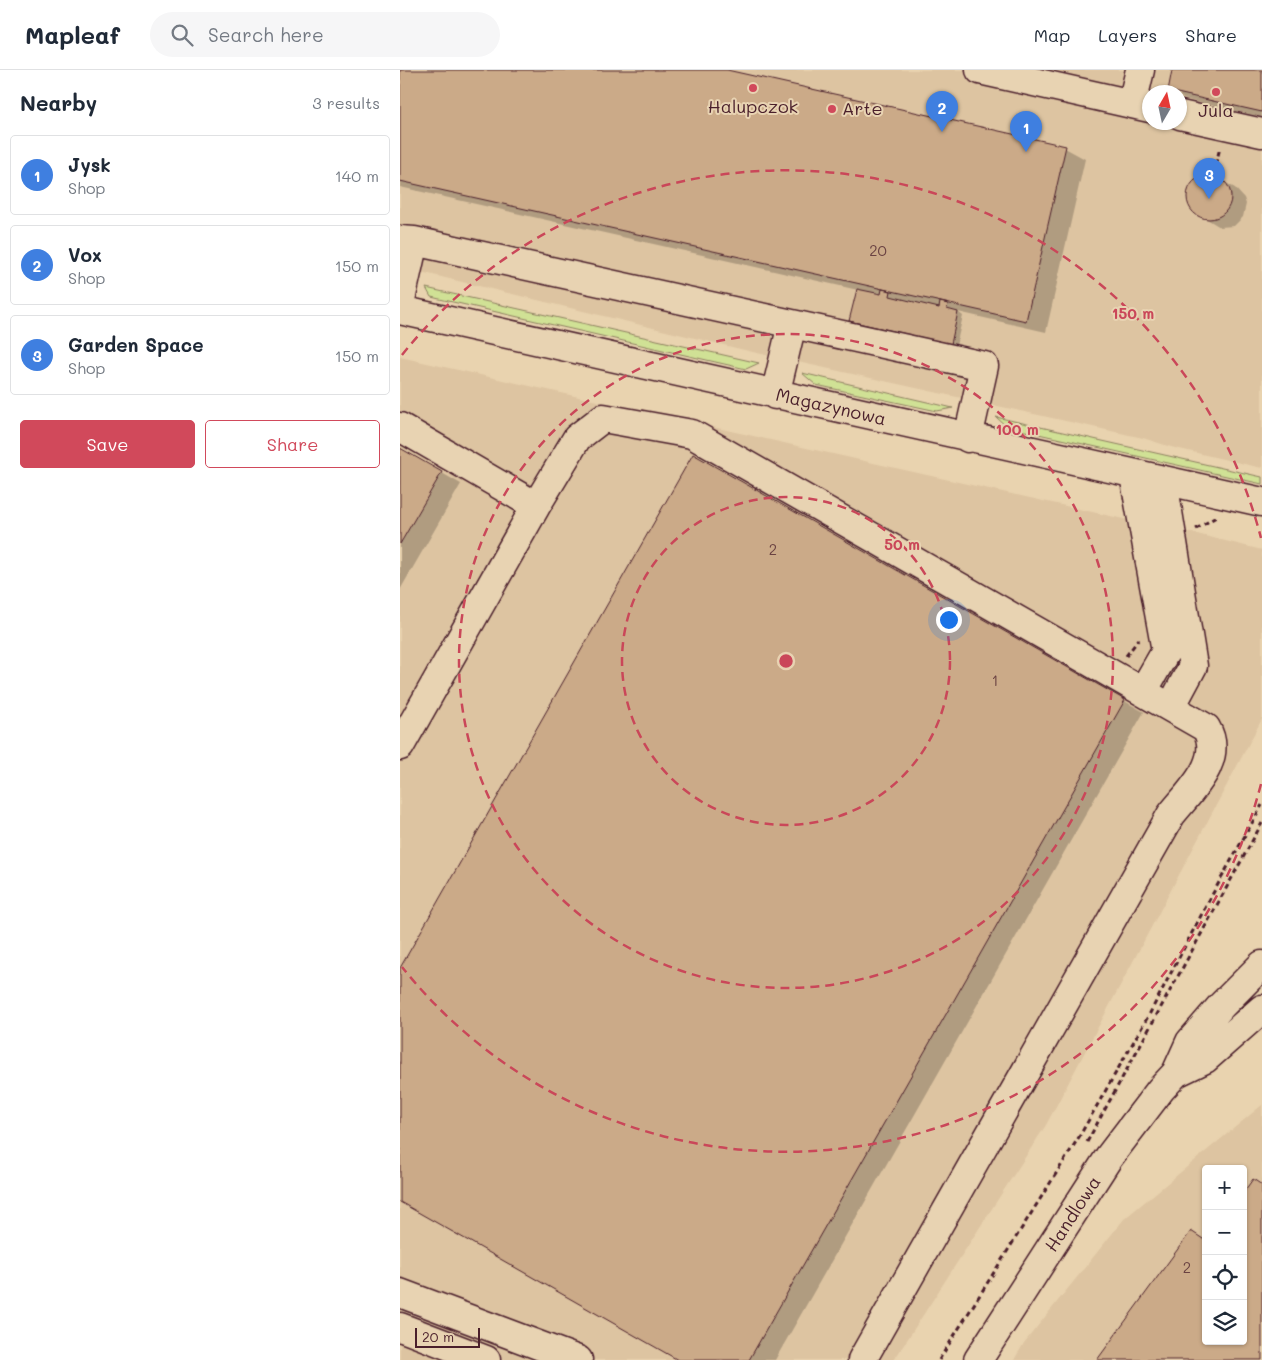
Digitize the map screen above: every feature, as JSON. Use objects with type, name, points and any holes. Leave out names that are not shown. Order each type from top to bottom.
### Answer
[{"type":"street","points":[[980,70],[1141,106],[1140,70]]},
{"type":"street","points":[[1187,117],[1262,133]]},
{"type":"street","points":[[400,304],[407,240],[984,366],[968,438]]},
{"type":"street","name":"Magazynowa","points":[[400,310],[1262,502]]},
{"type":"street","points":[[775,394],[792,324]]},
{"type":"street","points":[[400,746],[536,506],[577,438],[603,418],[692,434],[1206,728],[1212,745],[1212,754],[1208,766],[1171,815],[862,1360]]},
{"type":"street","points":[[400,427],[536,506]]},
{"type":"street","points":[[1134,475],[1166,651],[1143,691]]},
{"type":"street","points":[[1163,481],[1193,666],[1171,707]]},
{"type":"street","name":"Handlowa","points":[[978,1360],[1109,1158],[1161,1089],[1176,1073],[1190,1042],[1222,1005],[1262,965]]},
{"type":"street","name":"Handlowa","points":[[1176,1073],[1205,1059],[1262,1009]]},
{"type":"street","points":[[400,1293],[566,1358]]},
{"type":"street","points":[[400,1328],[486,1360]]},
{"type":"path","points":[[1190,533],[1221,513]]},
{"type":"path","points":[[1121,658],[1127,655],[1143,633]]},
{"type":"path","points":[[939,1360],[1079,1137],[1150,1013],[1207,904],[1262,806]]},
{"type":"path","points":[[1087,1143],[1262,823]]},
{"type":"shaded area","points":[[400,70],[1262,70],[1262,468],[1171,447],[1143,438],[757,353],[400,267]]},
{"type":"shaded area","points":[[400,357],[1193,533],[1262,550],[1262,719],[1046,1125],[894,1360],[400,1360]]},
{"type":"shaded area","points":[[1262,1105],[1262,1360],[1014,1360],[1024,1343],[1124,1219]]},
{"type":"green space","points":[[426,288],[759,363],[746,369],[431,297]]},
{"type":"green space","points":[[802,373],[953,408],[937,411],[816,385]]},
{"type":"green space","points":[[996,417],[1262,477],[1262,484],[1007,427]]},
{"type":"building","points":[[400,70],[727,70],[1066,146],[1026,321],[400,181]]},
{"type":"building","name":"Jula","points":[[1172,70],[1262,70],[1262,112],[1187,95],[1187,85],[1169,85]]},
{"type":"building","points":[[1213,175],[1225,181],[1230,188],[1230,206],[1225,213],[1218,218],[1205,219],[1197,216],[1190,209],[1187,193],[1190,185],[1197,178]]},
{"type":"building","points":[[857,289],[881,294],[882,289],[891,291],[890,296],[939,308],[940,302],[948,304],[947,309],[958,312],[951,344],[849,321]]},
{"type":"building","points":[[400,448],[442,472],[400,544]]},
{"type":"building","points":[[693,454],[1125,700],[749,1360],[678,1360],[400,1202],[400,968]]},
{"type":"building","points":[[1253,1179],[1262,1185],[1262,1360],[1097,1360],[1191,1231],[1202,1238],[1202,1345],[1247,1345],[1247,1187]]},
{"type":"place","name":"Halupczok","points":[[753,88]]},
{"type":"place","name":"Jula","points":[[1216,92]]},
{"type":"place","name":"Arte","points":[[832,109]]},
{"type":"place","name":"Vox","points":[[942,132]]},
{"type":"place","name":"Jysk","points":[[1026,152]]},
{"type":"place","name":"Garden Space","points":[[1209,199]]}]
